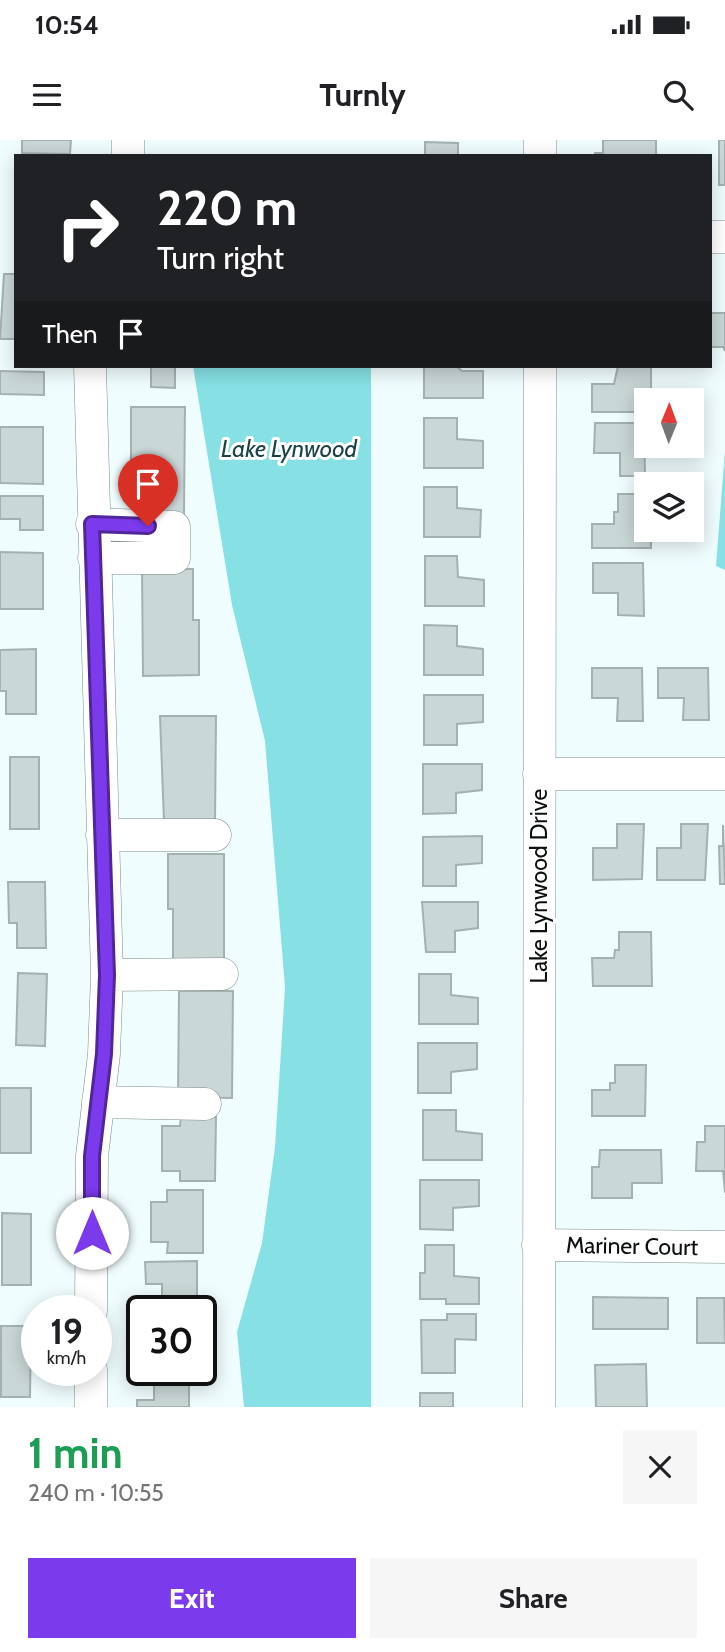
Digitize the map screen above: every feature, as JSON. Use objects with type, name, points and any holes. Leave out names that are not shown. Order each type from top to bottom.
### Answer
[{"type":"street","points":[[90,368],[92,524],[107,975],[104,1054],[92,1156],[91,1295]]},
{"type":"street","name":"Lake Lynwood Drive","points":[[539,1407],[540,368]]},
{"type":"street","points":[[92,524],[174,527],[174,558],[94,558]]},
{"type":"street","points":[[539,774],[725,774]]},
{"type":"street","points":[[102,835],[215,835]]},
{"type":"street","points":[[107,975],[222,975]]},
{"type":"street","points":[[99,1102],[205,1104]]},
{"type":"street","name":"Mariner Court","points":[[538,1245],[725,1247]]},
{"type":"street","points":[[91,1386],[91,1407]]},
{"type":"water","name":"Lake Lynwood","points":[[193,368],[371,368],[371,1407],[244,1407],[237,1332],[262,1243],[275,1147],[285,987],[265,741],[232,605]]},
{"type":"water","points":[[725,451],[725,570],[716,566]]},
{"type":"building","points":[[22,140],[71,140],[70,154],[22,153]]},
{"type":"building","points":[[603,140],[656,140],[656,154],[595,154],[603,153]]},
{"type":"building","points":[[719,140],[725,140],[725,185],[719,185]]},
{"type":"building","points":[[425,142],[458,143],[458,154],[425,154]]},
{"type":"building","points":[[4,274],[14,274],[14,339],[0,339]]},
{"type":"building","points":[[712,313],[725,313],[725,351],[723,347],[712,347]]},
{"type":"building","points":[[151,368],[175,368],[175,388],[151,387]]},
{"type":"building","points":[[424,368],[483,371],[483,398],[424,398]]},
{"type":"building","points":[[618,368],[651,368],[651,388],[634,388],[634,412],[592,412],[592,384],[614,384]]},
{"type":"building","points":[[0,371],[44,372],[44,395],[0,394]]},
{"type":"building","points":[[131,407],[185,407],[184,514],[131,514]]},
{"type":"building","points":[[424,418],[457,418],[457,439],[483,441],[483,468],[424,468]]},
{"type":"building","points":[[595,423],[634,423],[634,458],[645,458],[645,472],[634,472],[634,476],[620,476],[620,453],[594,453]]},
{"type":"building","points":[[0,427],[43,427],[43,484],[0,483]]},
{"type":"building","points":[[424,487],[457,487],[457,508],[481,510],[480,537],[424,537]]},
{"type":"building","points":[[618,494],[634,494],[634,542],[651,542],[651,548],[592,548],[592,524],[614,524],[614,512],[618,512]]},
{"type":"building","points":[[0,496],[43,496],[43,530],[20,530],[20,519],[0,519]]},
{"type":"building","points":[[0,552],[43,553],[43,609],[0,609]]},
{"type":"building","points":[[425,556],[457,556],[458,577],[484,580],[484,606],[425,606]]},
{"type":"building","points":[[593,563],[643,563],[644,616],[618,615],[618,593],[593,593]]},
{"type":"building","points":[[142,569],[193,569],[193,620],[199,620],[199,675],[143,676]]},
{"type":"building","points":[[424,625],[457,626],[457,646],[483,649],[483,675],[424,675]]},
{"type":"building","points":[[36,649],[36,714],[6,714],[6,691],[0,691],[0,650]]},
{"type":"building","points":[[592,668],[642,668],[643,721],[617,721],[618,698],[592,698]]},
{"type":"building","points":[[658,668],[708,668],[709,720],[683,720],[684,698],[658,698]]},
{"type":"building","points":[[424,695],[483,695],[483,722],[457,724],[457,745],[424,745]]},
{"type":"building","points":[[160,716],[216,716],[215,822],[164,822]]},
{"type":"building","points":[[10,757],[39,757],[39,829],[10,829]]},
{"type":"building","points":[[423,764],[482,764],[482,790],[456,793],[456,813],[423,814]]},
{"type":"building","points":[[617,824],[644,824],[642,879],[593,880],[593,848],[617,848]]},
{"type":"building","points":[[681,824],[708,824],[705,880],[657,880],[657,848],[681,848]]},
{"type":"building","points":[[723,825],[725,884],[720,884],[719,846],[723,846]]},
{"type":"building","points":[[482,836],[482,863],[456,865],[456,886],[423,886],[423,837]]},
{"type":"building","points":[[168,854],[224,854],[224,961],[173,961],[173,909],[168,909]]},
{"type":"building","points":[[8,882],[45,882],[46,948],[17,948],[17,923],[9,923]]},
{"type":"building","points":[[422,902],[478,902],[478,928],[455,931],[455,952],[426,952]]},
{"type":"building","points":[[619,932],[651,932],[652,986],[593,986],[592,958],[614,958],[615,950],[619,950]]},
{"type":"building","points":[[18,973],[47,974],[45,1046],[16,1045]]},
{"type":"building","points":[[419,974],[451,974],[451,995],[478,998],[478,1024],[419,1024]]},
{"type":"building","points":[[179,991],[233,991],[232,1098],[178,1097]]},
{"type":"building","points":[[418,1043],[477,1043],[477,1069],[451,1072],[451,1093],[418,1093]]},
{"type":"building","points":[[615,1065],[646,1065],[645,1116],[592,1116],[592,1090],[610,1090],[610,1083],[615,1083]]},
{"type":"building","points":[[0,1088],[31,1088],[31,1153],[0,1153]]},
{"type":"building","points":[[423,1110],[456,1110],[456,1131],[482,1134],[482,1160],[423,1160]]},
{"type":"building","points":[[181,1116],[216,1117],[215,1181],[180,1181],[180,1171],[162,1171],[162,1126],[180,1126]]},
{"type":"building","points":[[705,1126],[725,1126],[725,1193],[723,1171],[696,1171],[697,1142],[705,1142]]},
{"type":"building","points":[[600,1150],[661,1150],[662,1183],[632,1183],[632,1198],[592,1198],[592,1167],[599,1167]]},
{"type":"building","points":[[420,1180],[479,1180],[479,1206],[453,1208],[453,1230],[420,1229]]},
{"type":"building","points":[[167,1190],[203,1190],[203,1253],[167,1253],[168,1242],[151,1242],[151,1202],[167,1202]]},
{"type":"building","points":[[2,1213],[31,1214],[31,1285],[2,1285]]},
{"type":"building","points":[[425,1245],[454,1245],[454,1276],[479,1278],[479,1304],[446,1304],[446,1299],[420,1299],[420,1273],[425,1273]]},
{"type":"building","points":[[197,1261],[197,1295],[162,1295],[162,1284],[146,1284],[145,1262]]},
{"type":"building","points":[[593,1297],[668,1298],[668,1329],[593,1329]]},
{"type":"building","points":[[697,1298],[724,1298],[725,1343],[697,1343]]},
{"type":"building","points":[[447,1314],[476,1314],[476,1340],[455,1339],[455,1373],[422,1373],[421,1320],[447,1320]]},
{"type":"building","points":[[1,1326],[21,1326],[21,1386],[30,1386],[30,1397],[1,1397]]},
{"type":"building","points":[[646,1364],[647,1407],[596,1407],[595,1365]]},
{"type":"building","points":[[154,1386],[189,1386],[189,1407],[137,1407],[137,1400],[154,1400]]},
{"type":"building","points":[[420,1393],[453,1393],[453,1407],[420,1407]]},
{"type":"route","points":[[92,1233],[92,1156],[104,1054],[107,975],[92,524],[148,526]]}]
